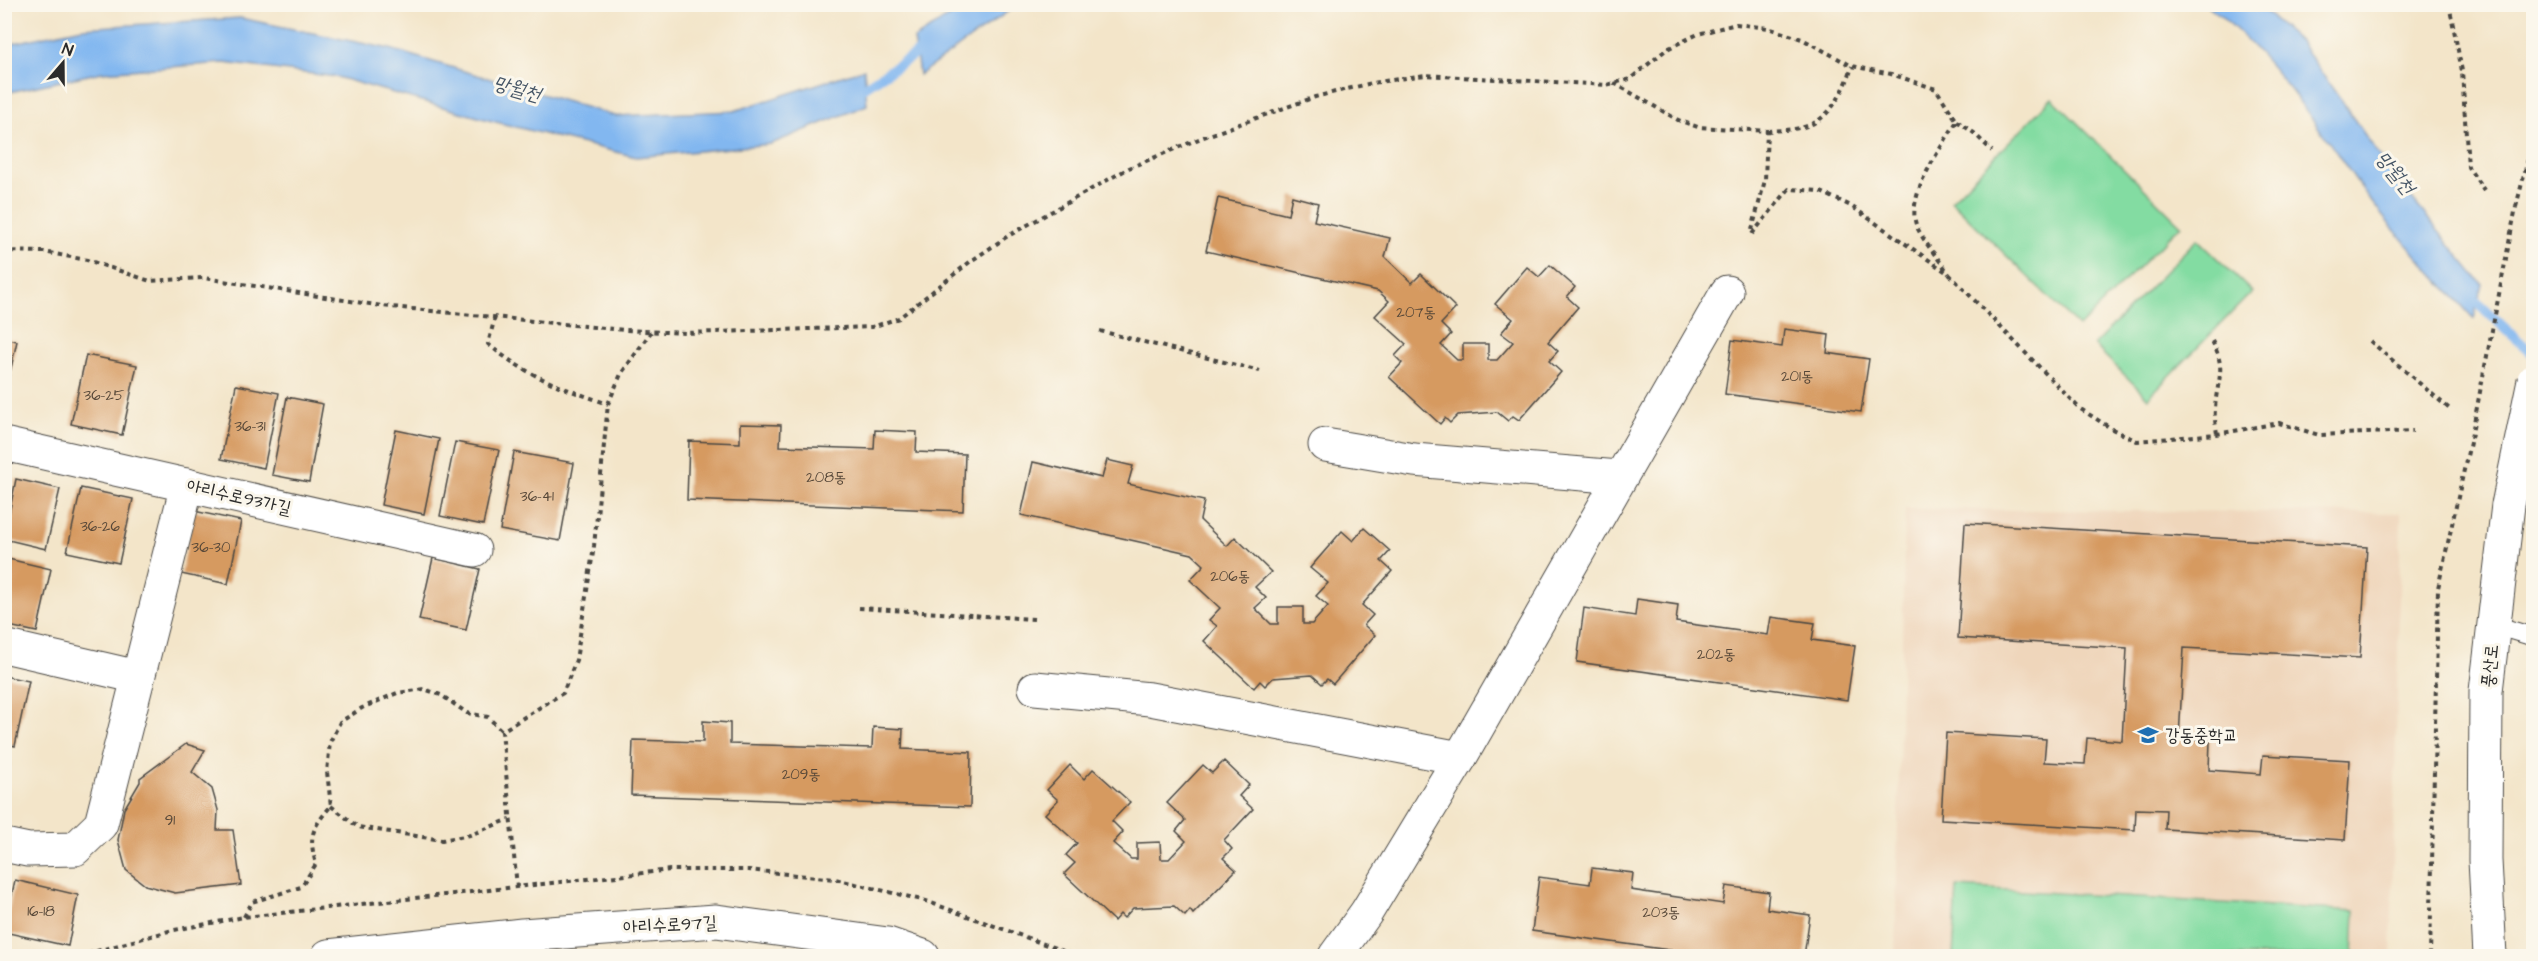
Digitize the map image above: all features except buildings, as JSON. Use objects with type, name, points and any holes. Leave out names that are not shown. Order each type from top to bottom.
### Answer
[{"type":"street","points":[[1335,957],[1366,913],[1460,758],[1727,292]]},
{"type":"street","name":"풍산로","points":[[2490,957],[2485,860],[2486,703],[2508,505],[2534,380]]},
{"type":"street","name":"아리수로93가길","points":[[4,444],[474,550]]},
{"type":"street","points":[[1325,445],[1413,460],[1619,477]]},
{"type":"street","points":[[4,844],[27,850],[75,849],[101,824],[186,485]]},
{"type":"street","points":[[4,646],[138,677]]},
{"type":"street","points":[[1035,688],[1150,699],[1460,758]]},
{"type":"street","name":"아리수로97길","points":[[328,957],[522,935],[716,921],[888,944],[923,957]]},
{"type":"lane","points":[[2494,625],[2534,637]]},
{"type":"path","points":[[2449,4],[2462,71],[2468,167],[2484,189]]},
{"type":"path","points":[[4,250],[44,252],[87,260],[150,281],[204,278],[382,306],[652,331],[685,333],[872,327],[899,318],[971,261],[1008,236],[1129,168],[1211,134],[1314,97],[1372,83],[1425,75],[1606,85],[1630,79],[1667,49],[1698,34],[1736,24],[1768,28],[1802,39],[1852,66],[1891,74],[1936,89],[1957,121],[1974,133],[1992,151]]},
{"type":"path","points":[[1614,83],[1659,111],[1698,127],[1767,131],[1814,123],[1832,106],[1847,84],[1852,66]]},
{"type":"path","points":[[1957,121],[1920,186],[1913,208],[1917,226],[1949,274],[2079,408],[2112,429],[2137,441],[2217,434],[2279,423],[2319,435],[2414,431]]},
{"type":"path","points":[[1767,131],[1765,180],[1752,234],[1789,189],[1818,191],[1851,206],[1949,274]]},
{"type":"path","points":[[2430,957],[2438,588],[2471,438],[2516,207],[2534,135]]},
{"type":"path","points":[[495,317],[488,344],[509,361],[542,380],[608,404]]},
{"type":"path","points":[[501,731],[563,693],[576,660],[594,546],[608,404],[621,374],[652,331]]},
{"type":"path","points":[[1100,331],[1260,371]]},
{"type":"path","points":[[2212,340],[2221,357],[2221,379],[2215,409],[2217,434]]},
{"type":"path","points":[[2370,341],[2451,411]]},
{"type":"path","points":[[859,608],[1034,619]]},
{"type":"path","points":[[510,819],[470,835],[442,840],[358,827],[331,806],[327,772],[330,742],[340,722],[362,708],[397,693],[424,689],[441,695],[467,713],[488,717],[501,731],[510,819],[517,888]]},
{"type":"path","points":[[244,917],[252,902],[301,886],[316,864],[311,848],[315,825],[331,806]]},
{"type":"path","points":[[79,957],[169,931],[244,917],[670,870],[749,870],[835,879],[926,901],[1077,957]]},
{"type":"shaded area","name":"강동중학교","points":[[1905,509],[2401,513],[2391,956],[1895,956]]},
{"type":"green space","points":[[2052,98],[2181,225],[2079,327],[1951,201]]},
{"type":"green space","points":[[2197,239],[2252,292],[2148,398],[2094,345]]},
{"type":"green space","points":[[1957,887],[2355,911],[2353,956],[1953,956]]},
{"type":"water","points":[[966,5],[1017,5],[919,75],[914,39]]},
{"type":"water","points":[[2207,5],[2258,5],[2300,42],[2398,182],[2482,284],[2474,319],[2377,209],[2298,100],[2255,48]]},
{"type":"water","points":[[240,18],[390,49],[615,116],[734,111],[864,69],[867,105],[771,144],[636,157],[492,121],[337,77],[224,63],[102,72],[5,93],[5,45],[82,28]]},
{"type":"waterway","name":"망월천","points":[[854,94],[926,47]]},
{"type":"waterway","name":"망월천","points":[[2468,294],[2534,355]]},
{"type":"place","name":"강동중학교","points":[[2148,735]]}]
